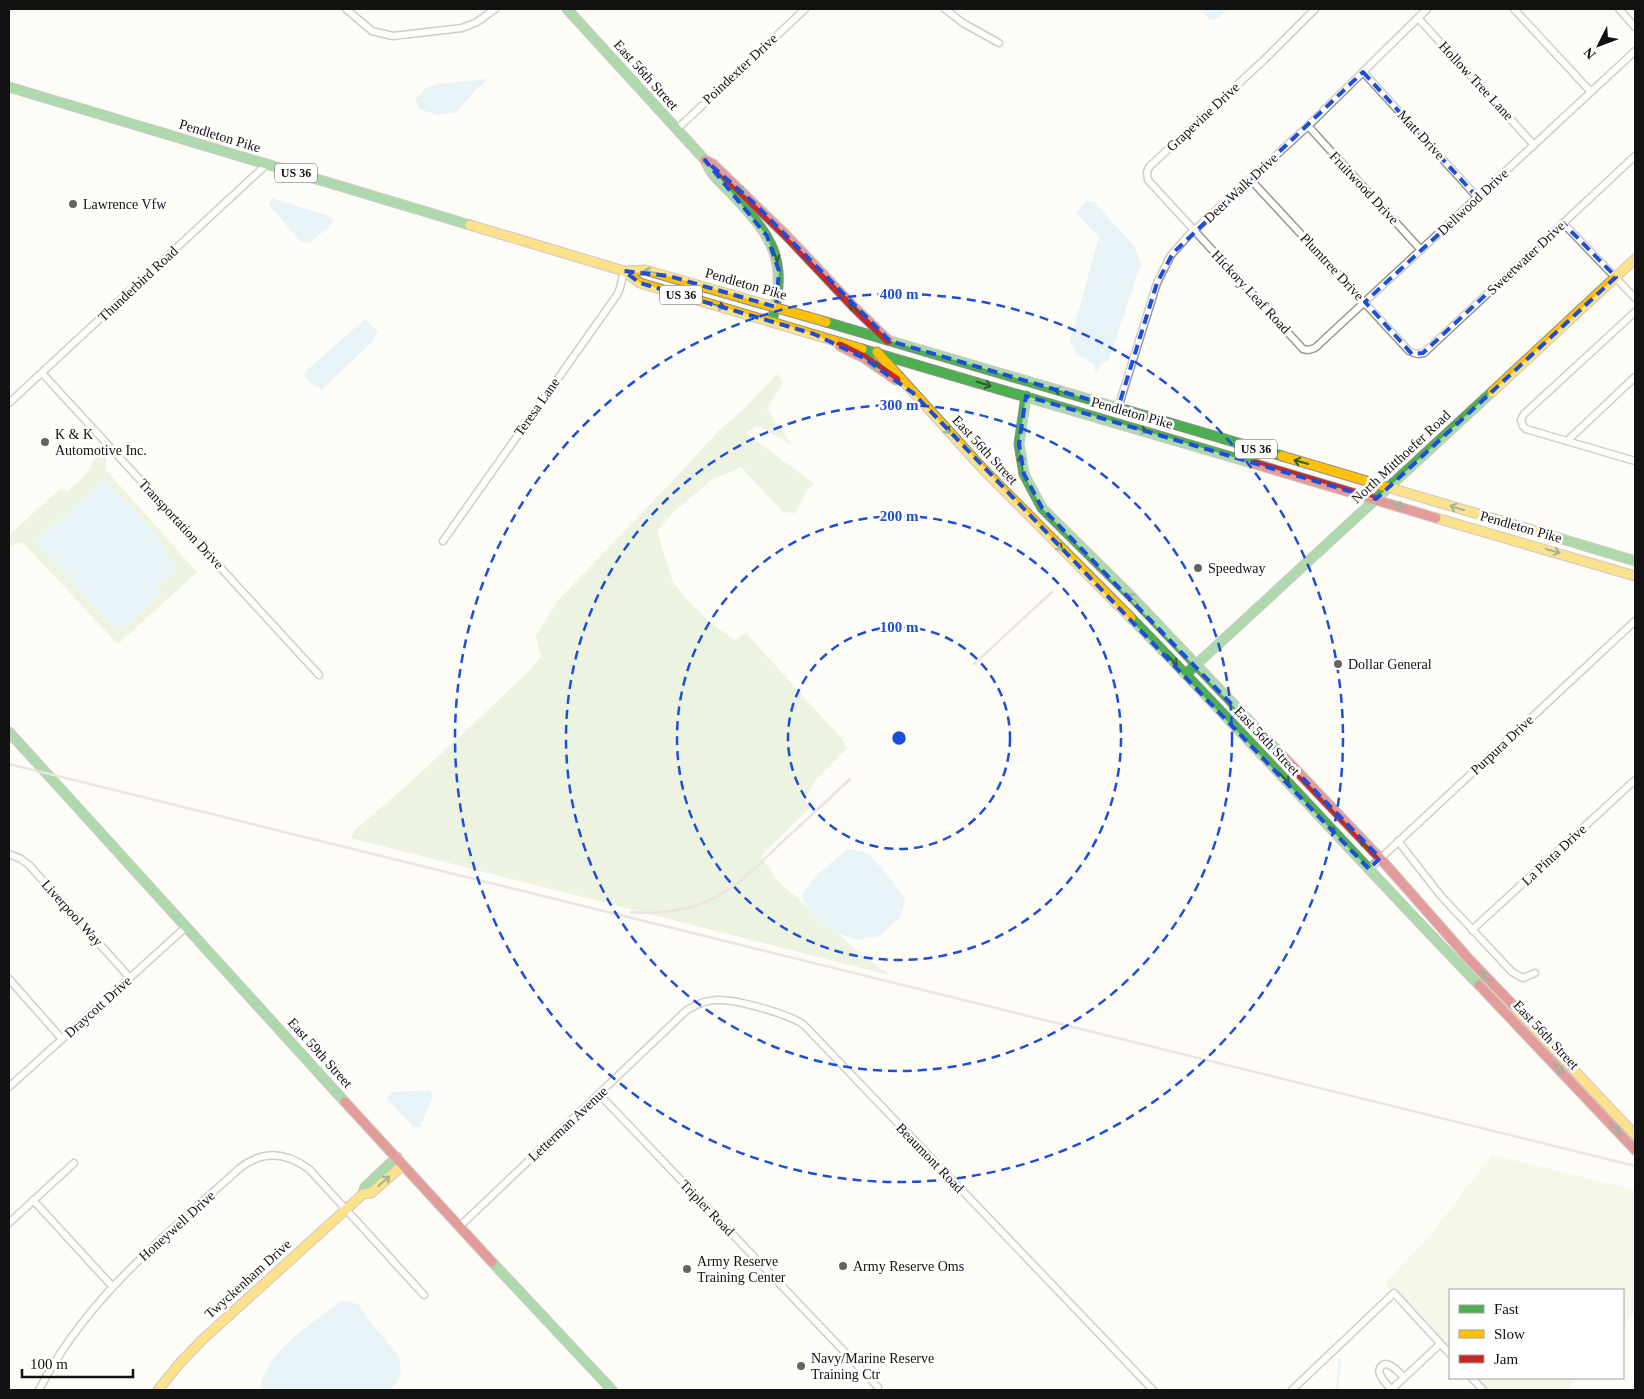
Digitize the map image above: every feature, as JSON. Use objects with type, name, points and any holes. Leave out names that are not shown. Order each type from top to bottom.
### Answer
[{"type":"main road","name":"East 56th Street","points":[[567,9],[705,160],[713,164],[799,247],[864,318],[890,341]]},
{"type":"main road","name":"Pendleton Pike","points":[[9,87],[624,271],[645,270],[776,307],[1635,561]]},
{"type":"main road","name":"East 56th Street","points":[[705,160],[708,169],[767,236],[777,259],[779,271],[776,307],[772,321]]},
{"type":"main road","name":"North Mitthoefer Road","points":[[1186,674],[1635,260]]},
{"type":"main road","name":"Pendleton Pike","points":[[624,271],[640,283],[1635,576]]},
{"type":"main road","points":[[814,334],[864,358],[886,372],[913,394]]},
{"type":"main road","name":"East 56th Street","points":[[877,352],[913,394],[1007,494],[1186,674],[1635,1150]]},
{"type":"main road","name":"East 56th Street","points":[[1026,396],[1021,428],[1020,452],[1024,474],[1042,508],[1132,597],[1380,858],[1468,958],[1635,1134]]},
{"type":"main road","name":"East 59th Street","points":[[9,732],[459,1227],[612,1390]]},
{"type":"main road","name":"Twyckenham Drive","points":[[364,1194],[365,1187],[397,1157]]},
{"type":"main road","name":"Twyckenham Drive","points":[[158,1390],[202,1340],[346,1209],[364,1194],[371,1193],[403,1165]]},
{"type":"street","points":[[346,9],[372,31],[393,36],[462,28],[495,9]]},
{"type":"street","name":"Poindexter Drive","points":[[677,129],[805,9]]},
{"type":"street","points":[[945,9],[963,23],[1000,44]]},
{"type":"street","name":"Grapevine Drive","points":[[1194,231],[1148,180],[1148,169],[1265,59],[1315,9]]},
{"type":"street","name":"Deer Walk Drive","points":[[1118,408],[1157,283],[1173,252],[1308,126],[1427,9]]},
{"type":"street","points":[[1514,9],[1591,92]]},
{"type":"street","points":[[1619,9],[1635,27]]},
{"type":"street","name":"Hollow Tree Lane","points":[[1418,18],[1534,144]]},
{"type":"street","name":"Dellwood Drive","points":[[1310,350],[1315,348],[1365,302],[1635,51]]},
{"type":"street","name":"Matt Drive","points":[[1363,72],[1478,198]]},
{"type":"street","name":"Fruitwood Drive","points":[[1308,126],[1421,250]]},
{"type":"street","name":"Sweetwater Drive","points":[[1415,354],[1424,352],[1635,156]]},
{"type":"street","name":"Thunderbird Road","points":[[9,403],[267,164]]},
{"type":"street","name":"Plumtree Drive","points":[[1250,179],[1409,351],[1415,354]]},
{"type":"street","points":[[1563,223],[1635,298]]},
{"type":"street","name":"Hickory Leaf Road","points":[[1194,231],[1303,349],[1310,350]]},
{"type":"street","name":"Teresa Lane","points":[[443,541],[617,295],[624,271]]},
{"type":"street","points":[[1635,312],[1522,417],[1521,422],[1526,429],[1632,460],[1635,454]]},
{"type":"street","name":"Transportation Drive","points":[[42,373],[320,675]]},
{"type":"street","points":[[1567,441],[1635,378]]},
{"type":"street","name":"Purpura Drive","points":[[1369,869],[1635,621]]},
{"type":"street","name":"La Pinta Drive","points":[[1472,930],[1635,780]]},
{"type":"street","points":[[1398,842],[1432,886],[1512,972],[1523,978],[1535,973]]},
{"type":"street","name":"Liverpool Way","points":[[9,854],[29,865],[130,978]]},
{"type":"street","name":"Draycott Drive","points":[[9,1087],[186,927]]},
{"type":"street","points":[[9,980],[62,1039]]},
{"type":"street","name":"Beaumont Road","points":[[676,1021],[696,1005],[720,1000],[785,1015],[804,1025],[1152,1390]]},
{"type":"street","name":"Letterman Avenue","points":[[459,1227],[676,1021]]},
{"type":"street","name":"Tripler Road","points":[[599,1094],[878,1387]]},
{"type":"street","name":"Honeywell Drive","points":[[39,1390],[71,1336],[112,1286],[242,1167],[258,1158],[277,1155],[298,1161],[309,1169],[424,1295]]},
{"type":"street","points":[[9,1223],[74,1163]]},
{"type":"street","points":[[34,1200],[112,1286]]},
{"type":"street","points":[[1292,1390],[1394,1293],[1449,1353]]},
{"type":"street","points":[[1404,1377],[1388,1364],[1382,1366],[1379,1372],[1391,1390],[1440,1344]]},
{"type":"street","points":[[1473,1379],[1483,1390]]},
{"type":"highlighted area","points":[[1363,72],[1478,198],[1365,302],[1412,354],[1423,353],[1563,223],[1616,277],[1376,499],[1026,396],[1019,444],[1024,474],[1042,508],[1380,858],[1369,869],[913,393],[864,358],[814,334],[640,283],[624,271],[669,276],[776,307],[779,271],[767,236],[705,160],[754,203],[890,341],[1118,408],[1157,283],[1173,253]]},
{"type":"green space","points":[[777,374],[783,382],[767,409],[792,445],[757,425],[746,433],[814,484],[806,492],[796,513],[783,512],[741,467],[711,480],[674,512],[657,531],[672,580],[685,598],[712,624],[735,640],[746,633],[842,739],[847,748],[814,782],[805,800],[811,807],[761,856],[777,880],[854,948],[889,975],[351,838],[356,829],[414,779],[527,673],[542,655],[536,636],[558,600],[670,484],[720,429],[742,411]]},
{"type":"green space","points":[[99,452],[106,455],[106,470],[197,572],[118,644],[22,542],[9,547],[9,535],[60,489],[68,491],[77,483],[89,470]]},
{"type":"green space","points":[[1492,1155],[1635,1190],[1635,1313],[1624,1323],[1624,1289],[1449,1289],[1449,1352],[1385,1284],[1436,1228]]},
{"type":"green space","points":[[1475,1379],[1574,1379],[1568,1390],[1486,1390]]},
{"type":"water","points":[[1199,9],[1228,9],[1217,19],[1210,20]]},
{"type":"water","points":[[489,79],[478,87],[456,112],[438,115],[419,109],[416,99],[426,88],[439,84]]},
{"type":"water","points":[[272,198],[328,216],[333,220],[330,226],[309,243],[301,242],[269,205]]},
{"type":"water","points":[[1086,201],[1094,202],[1134,246],[1141,264],[1109,360],[1101,364],[1096,374],[1094,364],[1076,354],[1070,341],[1099,237],[1076,213]]},
{"type":"water","points":[[365,319],[378,332],[371,343],[322,389],[316,387],[304,376],[306,371]]},
{"type":"water","points":[[104,480],[124,503],[131,506],[140,519],[147,524],[163,545],[167,555],[179,568],[157,586],[159,594],[128,626],[121,626],[117,630],[35,542]]},
{"type":"water","points":[[848,849],[868,853],[905,899],[901,916],[879,936],[857,940],[834,932],[813,915],[802,897],[816,877]]},
{"type":"water","points":[[430,1090],[433,1095],[420,1127],[413,1127],[387,1098],[392,1092]]},
{"type":"water","points":[[342,1301],[359,1305],[370,1322],[398,1355],[401,1369],[399,1380],[389,1390],[263,1390],[261,1385],[265,1372],[282,1348],[306,1327]]},
{"type":"waterway","points":[[1337,1390],[1340,1360]]},
{"type":"railway","points":[[974,664],[1052,592]]},
{"type":"railway","points":[[9,764],[1635,1166]]},
{"type":"railway","points":[[631,912],[644,913],[682,909],[695,906],[718,896],[749,873],[850,779]]},
{"type":"traffic: fast","points":[[567,9],[705,160],[713,174],[745,209],[767,237],[777,265],[778,281],[777,299],[772,321]]},
{"type":"traffic: fast","points":[[9,87],[470,225]]},
{"type":"traffic: fast","points":[[826,322],[1282,456]]},
{"type":"traffic: fast","points":[[862,349],[1255,464]]},
{"type":"traffic: fast","points":[[1186,674],[1492,392]]},
{"type":"traffic: fast","points":[[1026,396],[1019,444],[1024,474],[1042,508],[1132,597],[1279,752]]},
{"type":"traffic: fast","points":[[1539,532],[1635,561]]},
{"type":"traffic: fast","points":[[1131,618],[1479,985]]},
{"type":"traffic: fast","points":[[9,732],[345,1102]]},
{"type":"traffic: fast","points":[[363,1194],[365,1187],[397,1157]]},
{"type":"traffic: fast","points":[[492,1262],[612,1390]]},
{"type":"traffic: slow","points":[[470,225],[624,271],[645,270],[826,322]]},
{"type":"traffic: slow","points":[[1492,392],[1635,259]]},
{"type":"traffic: slow","points":[[624,271],[640,283],[862,349]]},
{"type":"traffic: slow","points":[[877,352],[983,469],[1131,618]]},
{"type":"traffic: slow","points":[[1282,456],[1539,532]]},
{"type":"traffic: slow","points":[[1436,518],[1635,576]]},
{"type":"traffic: slow","points":[[1513,1005],[1635,1135]]},
{"type":"traffic: slow","points":[[158,1390],[202,1340],[363,1194],[371,1193],[403,1165]]},
{"type":"traffic: jam","points":[[705,160],[713,164],[787,236],[888,340]]},
{"type":"traffic: jam","points":[[840,346],[864,358],[896,380]]},
{"type":"traffic: jam","points":[[1255,464],[1436,518]]},
{"type":"traffic: jam","points":[[1279,752],[1380,858],[1468,958],[1513,1005]]},
{"type":"traffic: jam","points":[[1479,985],[1635,1150]]},
{"type":"traffic: jam","points":[[345,1102],[492,1262]]},
{"type":"place","name":"Lawrence Vfw","points":[[73,204]]},
{"type":"place","name":"K & K Automotive Inc.","points":[[45,442]]},
{"type":"place","name":"Speedway","points":[[1198,568]]},
{"type":"place","name":"Dollar General","points":[[1338,664]]},
{"type":"place","name":"Army Reserve Oms","points":[[843,1266]]},
{"type":"place","name":"Army Reserve Training Center","points":[[687,1269]]},
{"type":"place","name":"Navy/Marine Reserve Training Ctr","points":[[801,1366]]}]
